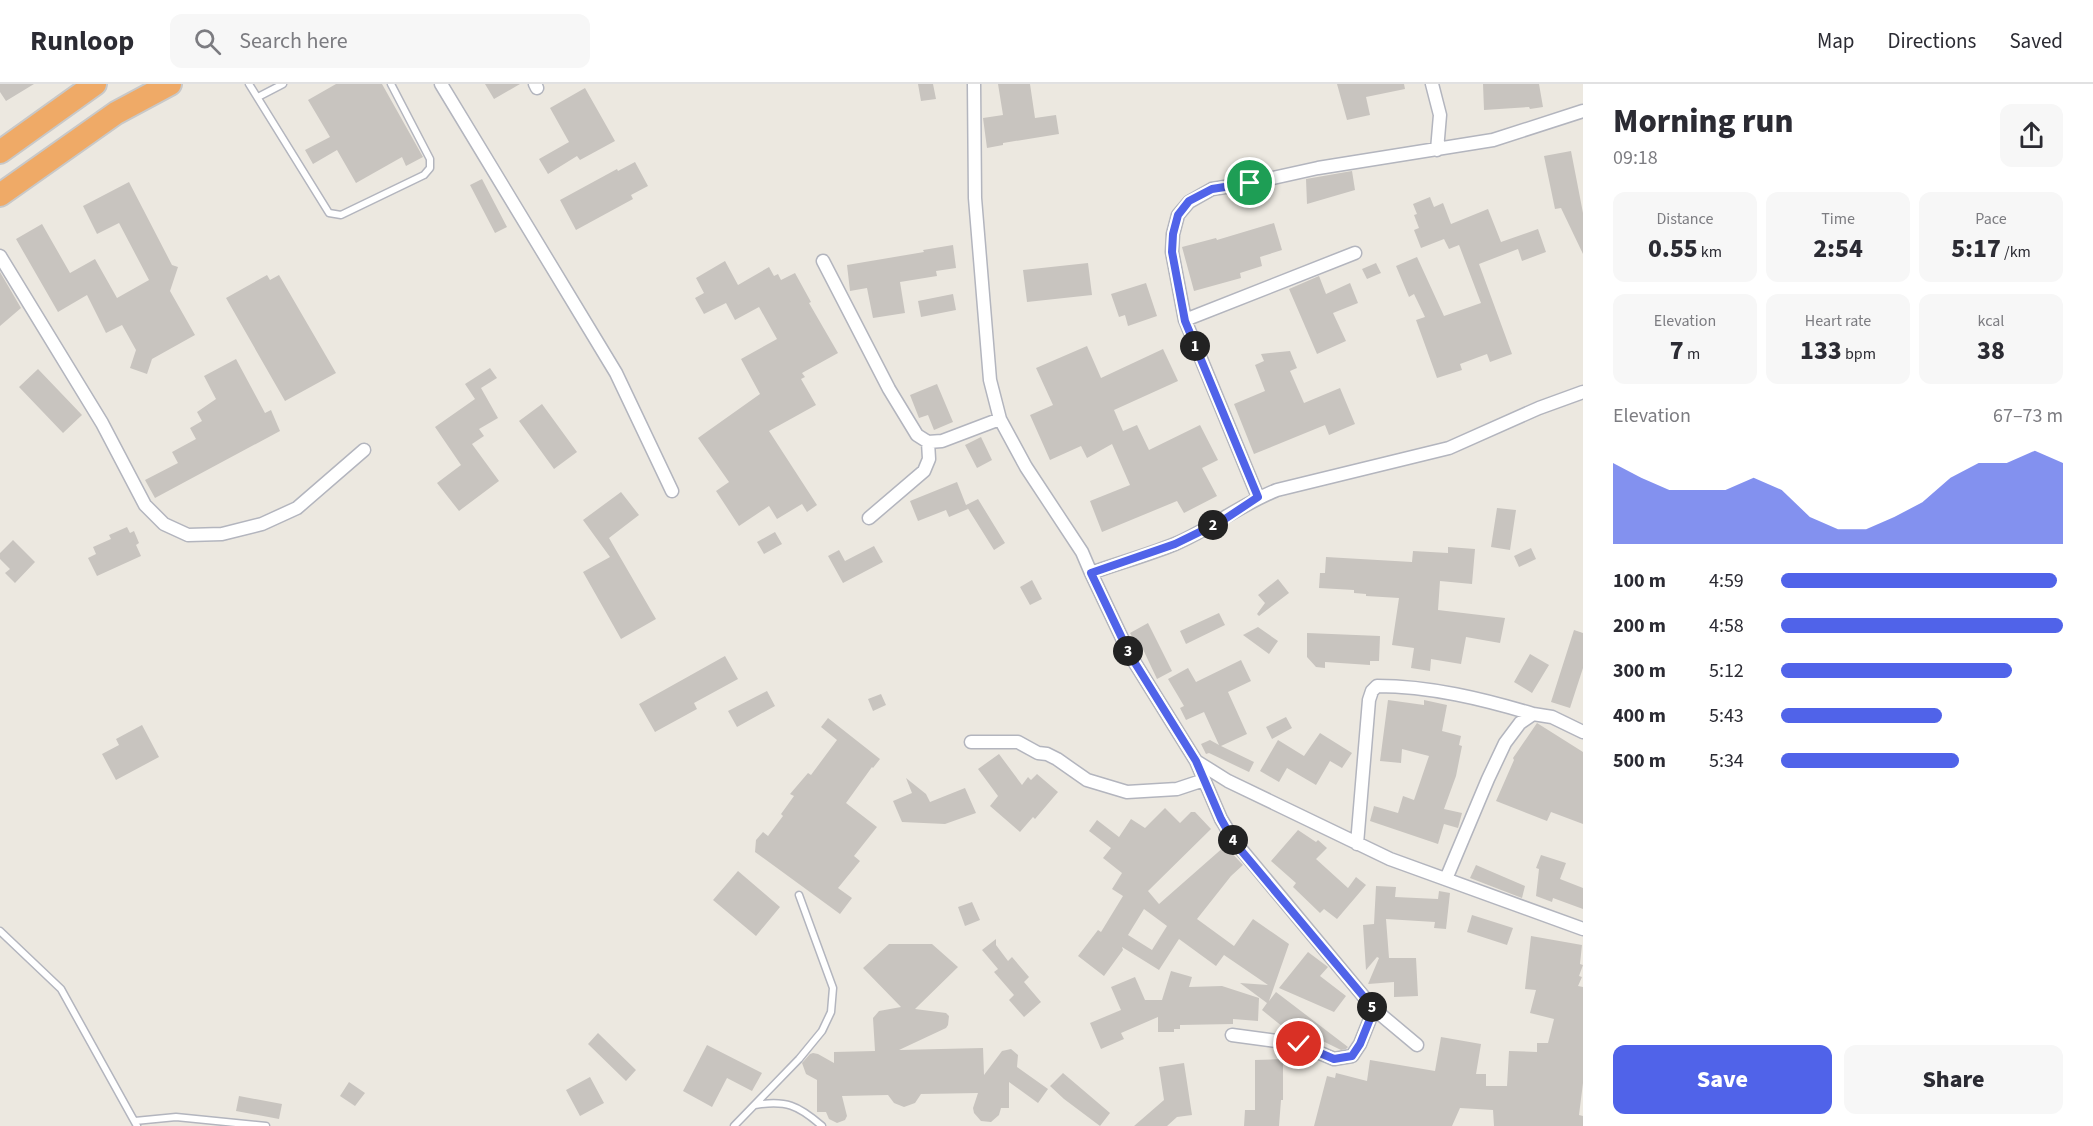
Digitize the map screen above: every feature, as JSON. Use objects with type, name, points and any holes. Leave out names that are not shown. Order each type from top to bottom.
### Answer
[{"type":"highway","points":[[0,152],[95,84]]},
{"type":"highway","points":[[0,195],[116,114],[170,84]]},
{"type":"street","points":[[441,84],[616,373],[672,491]]},
{"type":"street","points":[[974,84],[975,198],[990,380],[1000,419],[1026,467],[1082,552],[1130,655],[1196,761],[1221,819],[1234,842],[1374,1009],[1417,1045]]},
{"type":"street","points":[[1432,84],[1440,115],[1437,150]]},
{"type":"street","points":[[1258,497],[1185,321],[1172,252],[1173,234],[1178,215],[1189,201],[1212,189],[1318,168],[1493,140],[1583,111]]},
{"type":"street","points":[[1185,321],[1355,253]]},
{"type":"street","points":[[0,256],[102,423],[145,505],[164,524],[188,535],[222,534],[262,524],[297,508],[364,450]]},
{"type":"street","points":[[823,261],[889,389],[917,435],[928,442],[942,441],[1000,419]]},
{"type":"street","points":[[1091,573],[1175,544],[1222,521],[1258,497],[1277,490],[1449,448],[1539,408],[1583,392]]},
{"type":"street","points":[[869,518],[924,471],[929,459],[928,442]]},
{"type":"street","points":[[1357,844],[1369,700],[1372,691],[1377,686],[1417,689],[1486,700],[1533,714],[1552,717],[1583,732]]},
{"type":"street","points":[[1446,879],[1505,743],[1520,723],[1533,714]]},
{"type":"street","points":[[971,742],[1018,742],[1038,753],[1057,759],[1087,780],[1127,792],[1177,789],[1204,780]]},
{"type":"street","points":[[1196,761],[1228,781],[1390,859],[1581,924]]},
{"type":"street","points":[[1232,1035],[1299,1044],[1334,1059],[1352,1056],[1360,1044],[1374,1009]]},
{"type":"lane","points":[[249,84],[329,213],[341,215],[424,175],[430,168],[430,159],[391,84]]},
{"type":"lane","points":[[258,97],[283,84]]},
{"type":"lane","points":[[734,1126],[800,1059],[822,1031],[831,1012],[834,988],[799,896]]},
{"type":"lane","points":[[0,931],[61,989],[136,1124],[177,1117],[266,1126]]},
{"type":"lane","points":[[755,1105],[774,1102],[790,1104],[822,1126]]},
{"type":"building","points":[[0,84],[34,84],[6,101],[0,92]]},
{"type":"building","points":[[336,84],[382,84],[423,157],[406,166],[402,157],[356,183],[337,150],[313,164],[305,150],[330,137],[308,100]]},
{"type":"building","points":[[485,84],[520,84],[494,99]]},
{"type":"building","points":[[918,84],[933,84],[936,99],[921,101]]},
{"type":"building","points":[[998,84],[1030,84],[1035,118],[1056,115],[1059,134],[1003,143],[1003,145],[987,148],[983,118],[1003,115]]},
{"type":"building","points":[[1337,84],[1404,84],[1405,89],[1366,97],[1370,115],[1347,120]]},
{"type":"building","points":[[1483,84],[1539,84],[1543,107],[1484,110]]},
{"type":"building","points":[[585,88],[615,141],[580,160],[577,156],[548,174],[539,159],[569,142],[550,108]]},
{"type":"building","points":[[1571,151],[1583,213],[1583,254],[1561,208],[1555,209],[1544,156]]},
{"type":"building","points":[[635,162],[648,186],[631,195],[633,199],[576,230],[560,200],[617,169],[618,171]]},
{"type":"building","points":[[1352,171],[1355,190],[1307,204],[1306,179]]},
{"type":"building","points":[[482,179],[507,227],[495,233],[470,185]]},
{"type":"building","points":[[129,182],[172,265],[178,267],[170,291],[195,335],[152,359],[147,374],[130,368],[136,350],[122,325],[106,333],[87,295],[58,312],[16,239],[42,224],[70,273],[95,259],[117,298],[149,280],[119,223],[97,234],[83,206]]},
{"type":"building","points":[[1430,197],[1434,207],[1443,203],[1451,224],[1488,209],[1501,242],[1538,229],[1546,252],[1522,261],[1518,249],[1479,264],[1512,354],[1490,362],[1487,354],[1460,364],[1462,370],[1437,378],[1416,320],[1425,317],[1414,294],[1409,297],[1396,266],[1417,257],[1444,316],[1481,303],[1459,245],[1449,249],[1444,239],[1421,248],[1414,230],[1419,228],[1413,204]]},
{"type":"building","points":[[1274,223],[1282,250],[1260,257],[1262,266],[1240,273],[1241,278],[1194,291],[1182,247],[1216,238],[1217,240]]},
{"type":"building","points":[[953,245],[956,268],[936,271],[937,276],[900,282],[905,313],[873,318],[867,288],[850,291],[847,265]]},
{"type":"building","points":[[725,261],[738,285],[769,267],[774,276],[778,274],[781,280],[795,273],[811,302],[809,303],[838,353],[802,373],[805,377],[801,379],[816,405],[769,431],[817,505],[807,512],[802,504],[777,519],[769,506],[739,526],[716,491],[729,482],[698,438],[760,394],[741,359],[777,339],[759,307],[735,320],[726,303],[704,314],[695,298],[704,293],[696,278]]},
{"type":"building","points":[[1088,263],[1092,295],[1027,302],[1023,270]]},
{"type":"building","points":[[1376,263],[1381,273],[1367,279],[1362,269]]},
{"type":"building","points":[[0,272],[21,308],[0,326]]},
{"type":"building","points":[[267,275],[270,280],[279,275],[336,373],[285,401],[226,298]]},
{"type":"building","points":[[1319,276],[1326,294],[1350,283],[1358,303],[1333,313],[1346,341],[1317,354],[1289,289]]},
{"type":"building","points":[[1146,283],[1157,316],[1128,326],[1125,315],[1119,317],[1111,294]]},
{"type":"building","points":[[953,294],[956,310],[921,317],[918,301]]},
{"type":"building","points":[[1087,346],[1101,378],[1163,349],[1178,381],[1114,410],[1123,431],[1137,425],[1149,450],[1200,425],[1218,460],[1202,468],[1217,496],[1184,513],[1177,501],[1102,532],[1090,501],[1130,485],[1112,444],[1087,458],[1081,446],[1050,460],[1030,415],[1053,405],[1036,368]]},
{"type":"building","points":[[1290,351],[1297,368],[1290,371],[1304,403],[1340,388],[1355,424],[1329,435],[1325,425],[1254,454],[1234,404],[1265,391],[1255,365],[1264,361],[1261,354]]},
{"type":"building","points":[[236,359],[265,413],[271,410],[280,431],[155,498],[145,480],[178,463],[172,452],[196,439],[190,428],[202,421],[197,412],[216,399],[204,376]]},
{"type":"building","points":[[490,368],[497,378],[481,388],[498,418],[479,429],[484,436],[472,444],[499,481],[459,511],[437,483],[461,465],[435,427],[475,399],[465,384]]},
{"type":"building","points":[[38,369],[82,415],[63,433],[19,387]]},
{"type":"building","points":[[937,384],[953,422],[934,430],[928,415],[919,418],[910,395]]},
{"type":"building","points":[[542,404],[577,452],[554,469],[519,421]]},
{"type":"building","points":[[981,437],[992,460],[977,468],[965,445]]},
{"type":"building","points":[[957,482],[966,505],[978,499],[1005,543],[994,550],[967,507],[968,509],[949,517],[946,510],[918,521],[910,501]]},
{"type":"building","points":[[621,492],[639,515],[609,538],[656,619],[621,639],[583,572],[610,557],[583,520]]},
{"type":"building","points":[[1497,508],[1516,510],[1510,550],[1491,547]]},
{"type":"building","points":[[127,527],[130,533],[134,531],[139,543],[136,545],[141,556],[97,576],[88,558],[96,554],[93,547],[111,539],[109,535]]},
{"type":"building","points":[[775,532],[782,544],[764,554],[757,542]]},
{"type":"building","points":[[13,540],[35,562],[15,583],[5,573],[10,569],[0,559],[0,553]]},
{"type":"building","points":[[874,546],[883,562],[843,583],[828,556],[839,550],[845,561]]},
{"type":"building","points":[[1448,547],[1475,549],[1472,584],[1440,581],[1438,610],[1505,618],[1500,643],[1466,637],[1461,664],[1431,659],[1430,671],[1411,668],[1414,648],[1392,645],[1399,598],[1366,596],[1366,594],[1354,593],[1354,590],[1319,588],[1320,573],[1325,573],[1326,557],[1412,562],[1413,551],[1448,553]]},
{"type":"building","points":[[1531,548],[1536,559],[1519,567],[1514,556]]},
{"type":"building","points":[[1278,579],[1289,593],[1259,616],[1257,614],[1265,603],[1258,595]]},
{"type":"building","points":[[1032,580],[1042,599],[1030,605],[1020,587]]},
{"type":"building","points":[[1219,613],[1225,625],[1186,644],[1180,631]]},
{"type":"building","points":[[1148,623],[1172,671],[1157,679],[1140,643],[1136,644],[1130,633]]},
{"type":"building","points":[[1258,627],[1278,641],[1269,654],[1243,635]]},
{"type":"building","points":[[1574,630],[1583,633],[1583,668],[1570,708],[1551,702]]},
{"type":"building","points":[[1307,633],[1380,636],[1379,661],[1370,661],[1370,665],[1325,662],[1325,668],[1316,667],[1307,657]]},
{"type":"building","points":[[1530,654],[1549,665],[1532,693],[1514,682]]},
{"type":"building","points":[[725,656],[738,679],[694,703],[697,709],[655,732],[639,704]]},
{"type":"building","points":[[1241,660],[1251,681],[1228,692],[1247,734],[1221,746],[1254,762],[1249,772],[1209,753],[1206,754],[1201,744],[1210,740],[1219,745],[1204,712],[1186,720],[1180,708],[1184,706],[1168,679],[1188,668],[1196,682]]},
{"type":"building","points":[[767,691],[775,706],[737,727],[728,711]]},
{"type":"building","points":[[881,694],[886,705],[873,711],[868,699]]},
{"type":"building","points":[[1388,700],[1424,705],[1424,700],[1447,705],[1442,731],[1461,736],[1459,745],[1462,746],[1456,776],[1444,809],[1462,813],[1458,828],[1444,824],[1438,844],[1370,821],[1374,806],[1398,813],[1403,796],[1414,800],[1429,756],[1402,749],[1401,763],[1380,761]]},
{"type":"building","points":[[1286,717],[1292,728],[1272,739],[1266,727]]},
{"type":"building","points":[[828,718],[880,759],[846,803],[877,827],[854,856],[860,861],[838,888],[852,898],[840,914],[755,852],[756,840],[763,832],[768,836],[794,796],[790,794],[808,773],[811,775],[837,740],[821,727]]},
{"type":"building","points":[[1537,723],[1583,752],[1583,824],[1551,812],[1547,821],[1496,801],[1513,758]]},
{"type":"building","points":[[142,725],[159,757],[116,780],[102,754],[119,745],[116,739]]},
{"type":"building","points":[[1320,733],[1352,753],[1342,768],[1330,761],[1316,785],[1287,768],[1279,782],[1260,771],[1278,740],[1304,756]]},
{"type":"building","points":[[999,754],[1022,785],[1028,777],[1031,780],[1037,774],[1058,792],[1035,819],[1033,817],[1020,832],[990,806],[998,796],[978,769]]},
{"type":"building","points":[[906,778],[926,794],[930,802],[965,788],[976,813],[945,824],[902,822],[893,801],[912,793]]},
{"type":"building","points":[[1165,808],[1180,823],[1191,812],[1195,812],[1211,829],[1148,891],[1159,904],[1225,846],[1243,865],[1231,876],[1197,919],[1234,946],[1253,919],[1289,944],[1269,1001],[1276,992],[1348,1047],[1346,1049],[1341,1050],[1292,1026],[1288,1031],[1262,1010],[1267,1003],[1240,983],[1268,985],[1224,955],[1216,966],[1179,939],[1159,970],[1122,947],[1123,950],[1104,976],[1078,956],[1098,930],[1101,932],[1123,896],[1112,889],[1122,873],[1103,858],[1111,848],[1089,831],[1097,820],[1119,837],[1131,819],[1145,828]],"holes":[[[1144,909],[1167,926],[1152,950],[1128,935]]]},
{"type":"building","points":[[1298,830],[1316,842],[1318,840],[1327,848],[1316,859],[1348,888],[1356,877],[1366,885],[1337,919],[1324,909],[1320,913],[1293,887],[1296,883],[1271,861]]},
{"type":"building","points":[[1541,855],[1566,863],[1560,879],[1583,888],[1583,909],[1553,898],[1552,902],[1536,896],[1539,869],[1536,868]]},
{"type":"building","points":[[1476,865],[1525,886],[1522,898],[1470,878]]},
{"type":"building","points":[[738,871],[780,907],[756,936],[713,900]]},
{"type":"building","points":[[1376,886],[1396,887],[1395,897],[1438,899],[1439,891],[1450,893],[1446,929],[1434,928],[1435,922],[1386,919],[1389,958],[1416,958],[1418,996],[1394,997],[1394,982],[1368,984],[1379,958],[1377,957],[1366,970],[1363,925],[1374,924]]},
{"type":"building","points":[[972,902],[980,920],[965,926],[958,907]]},
{"type":"building","points":[[1472,915],[1513,928],[1507,945],[1467,932]]},
{"type":"building","points":[[1531,936],[1582,945],[1580,964],[1583,965],[1579,976],[1582,977],[1578,986],[1583,987],[1583,1083],[1579,1115],[1583,1116],[1583,1126],[1494,1126],[1493,1110],[1460,1108],[1452,1126],[1314,1126],[1327,1076],[1335,1078],[1336,1073],[1367,1081],[1370,1060],[1435,1071],[1441,1037],[1481,1044],[1476,1074],[1486,1074],[1486,1086],[1507,1086],[1509,1051],[1537,1052],[1537,1043],[1548,1043],[1554,1019],[1530,1013],[1536,990],[1525,989]]},
{"type":"building","points":[[996,939],[996,945],[1008,961],[1012,957],[1029,977],[1024,982],[1041,1002],[1024,1017],[1009,1000],[1014,995],[994,972],[998,969],[982,950]]},
{"type":"building","points":[[889,944],[932,944],[958,967],[915,1009],[946,1013],[949,1016],[946,1028],[899,1050],[983,1048],[984,1075],[1002,1051],[1011,1049],[1018,1055],[1017,1067],[1048,1089],[1038,1103],[1009,1082],[1009,1108],[1001,1108],[999,1115],[991,1122],[981,1121],[974,1113],[973,1108],[978,1093],[921,1094],[915,1103],[904,1107],[894,1103],[888,1095],[842,1096],[847,1116],[845,1120],[837,1123],[829,1119],[826,1112],[817,1112],[817,1080],[806,1074],[802,1063],[813,1053],[834,1063],[834,1052],[875,1051],[873,1018],[879,1011],[901,1007],[863,968]]},
{"type":"building","points":[[1308,952],[1328,967],[1320,976],[1346,996],[1334,1012],[1279,988]]},
{"type":"building","points":[[1171,971],[1192,977],[1189,987],[1222,986],[1259,998],[1258,1021],[1233,1019],[1233,1024],[1180,1025],[1180,1029],[1174,1029],[1174,1032],[1158,1032],[1158,1017],[1121,1033],[1124,1039],[1101,1049],[1090,1023],[1121,1010],[1111,987],[1135,977],[1145,1000],[1162,1000]]},
{"type":"building","points":[[598,1033],[636,1070],[626,1081],[588,1044]]},
{"type":"building","points":[[707,1045],[762,1073],[752,1091],[727,1078],[712,1107],[683,1091]]},
{"type":"building","points":[[1283,1059],[1283,1100],[1281,1100],[1279,1126],[1244,1126],[1245,1110],[1255,1110],[1255,1060]]},
{"type":"building","points":[[1184,1063],[1192,1115],[1177,1117],[1167,1126],[1134,1126],[1164,1100],[1159,1067]]},
{"type":"building","points":[[1063,1073],[1110,1113],[1100,1126],[1050,1086]]},
{"type":"building","points":[[590,1077],[604,1103],[580,1116],[566,1090]]},
{"type":"building","points":[[349,1082],[365,1093],[355,1106],[340,1096]]},
{"type":"building","points":[[239,1096],[282,1104],[279,1119],[236,1111]]},
{"type":"route","points":[[1250,183],[1212,189],[1189,201],[1178,215],[1173,234],[1172,252],[1185,321],[1258,497],[1222,521],[1175,544],[1091,573],[1130,655],[1196,761],[1221,819],[1234,842],[1374,1009],[1360,1044],[1352,1056],[1334,1059],[1299,1044]]}]
